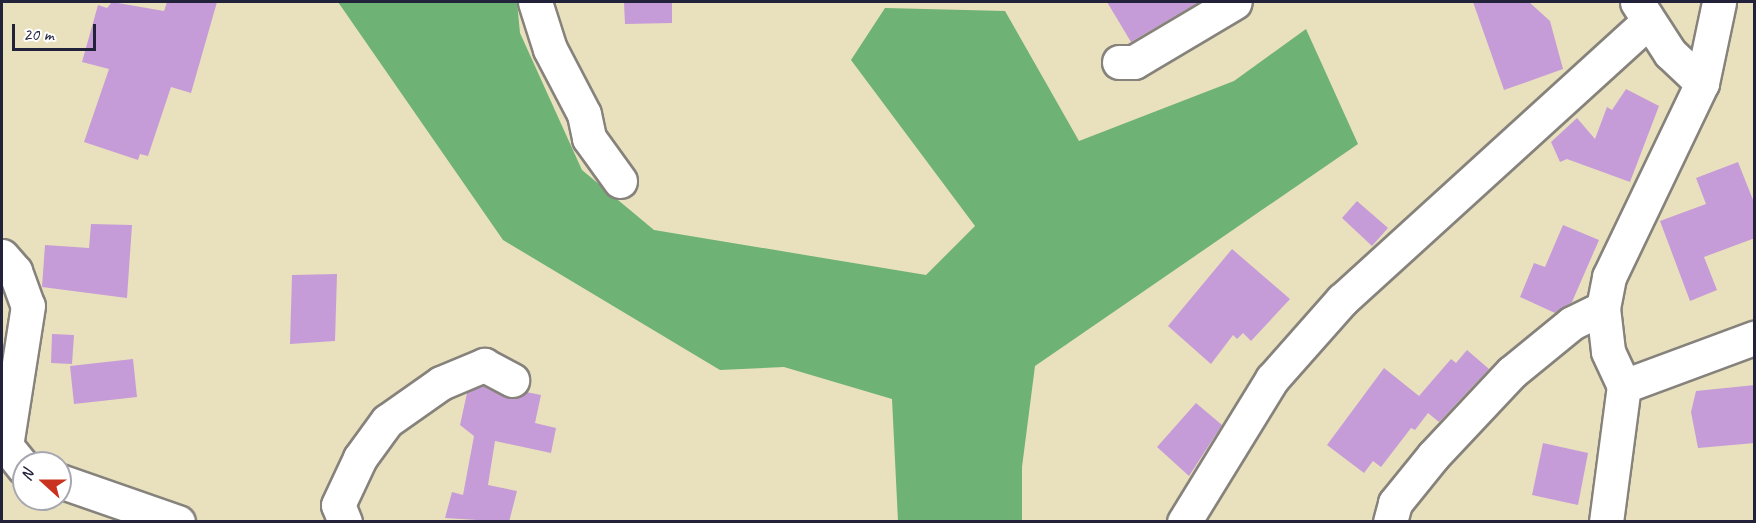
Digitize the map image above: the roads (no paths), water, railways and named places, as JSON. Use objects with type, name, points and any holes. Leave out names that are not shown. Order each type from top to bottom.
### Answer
[{"type":"street","points":[[535,2],[550,49],[584,114],[589,138],[620,181]]},
{"type":"street","points":[[1119,62],[1134,62],[1235,2]]},
{"type":"street","points":[[1606,522],[1624,386],[1608,351],[1603,308],[1621,249],[1702,83],[1719,2]]},
{"type":"street","points":[[1184,522],[1272,379],[1342,300],[1642,12],[1702,83]]},
{"type":"street","points":[[2,256],[15,271],[6,446],[12,453]]},
{"type":"street","points":[[1390,522],[1395,503],[1433,456],[1512,372],[1572,322],[1603,308]]},
{"type":"street","points":[[1624,386],[1755,338]]},
{"type":"street","points":[[345,522],[338,505],[360,458],[387,421],[441,383],[484,365],[512,380]]},
{"type":"street","points":[[72,485],[178,522]]}]
